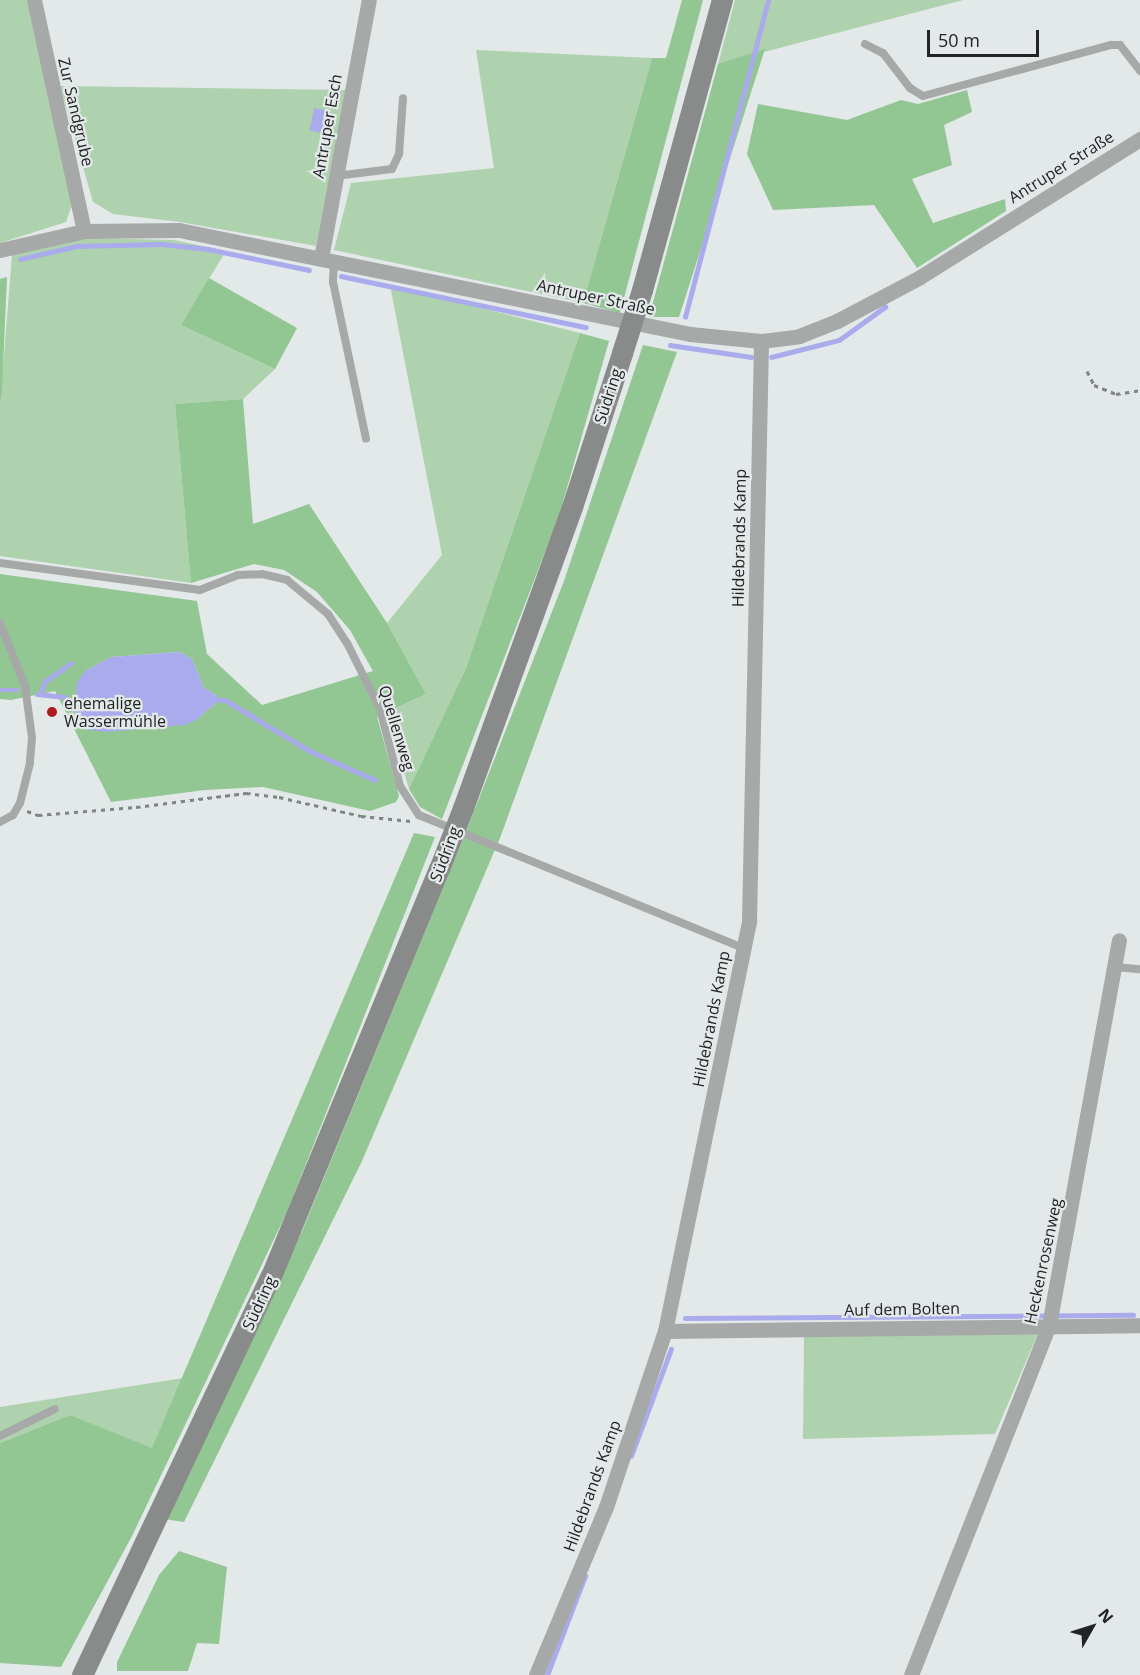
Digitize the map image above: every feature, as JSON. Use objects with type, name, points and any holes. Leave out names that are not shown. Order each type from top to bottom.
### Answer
[{"type":"main road","name":"Südring","points":[[82,1675],[271,1276],[463,808],[572,507],[642,290],[722,0]]},
{"type":"street","name":"Zur Sandgrube","points":[[34,0],[84,231]]},
{"type":"street","name":"Antruper Esch","points":[[327,259],[336,176],[369,0]]},
{"type":"street","name":"Antruper Straße","points":[[0,250],[84,231],[179,230],[690,334],[761,341],[799,336],[837,321],[920,277],[1140,139]]},
{"type":"street","name":"Hildebrands Kamp","points":[[536,1675],[606,1507],[665,1331],[749,921],[761,341]]},
{"type":"street","name":"Heckenrosenweg","points":[[911,1675],[1049,1325],[1119,940]]},
{"type":"street","name":"Auf dem Bolten","points":[[665,1331],[1140,1325]]},
{"type":"lane","points":[[865,44],[883,53],[910,88],[922,96],[1111,45],[1120,45],[1140,71]]},
{"type":"lane","points":[[336,176],[392,169],[399,154],[403,98]]},
{"type":"lane","points":[[327,259],[366,439]]},
{"type":"lane","name":"Quellenweg","points":[[0,563],[200,590],[238,575],[262,574],[286,580],[328,614],[347,643],[380,708],[400,786],[410,805],[431,821],[744,948]]},
{"type":"lane","points":[[0,622],[29,702],[30,763],[20,802],[13,815],[0,822]]},
{"type":"lane","points":[[1115,967],[1140,969]]},
{"type":"lane","points":[[0,1436],[55,1409]]},
{"type":"path","points":[[1087,370],[1094,385],[1116,394],[1140,390]]},
{"type":"path","points":[[20,802],[29,814],[38,815],[246,793],[279,797],[361,816],[431,821]]},
{"type":"green space","points":[[0,0],[27,0],[72,205],[66,222],[0,243]]},
{"type":"green space","points":[[682,0],[703,0],[620,313],[583,303],[652,58],[666,58]]},
{"type":"green space","points":[[735,0],[963,0],[718,64]]},
{"type":"green space","points":[[765,49],[679,317],[649,317],[718,64]]},
{"type":"green space","points":[[476,50],[652,58],[583,303],[334,250],[351,183],[494,168]]},
{"type":"green space","points":[[60,86],[346,90],[316,246],[180,222],[113,214],[93,202]]},
{"type":"green space","points":[[967,90],[972,112],[944,125],[952,165],[912,179],[933,223],[1005,199],[1006,211],[917,268],[874,205],[773,210],[747,154],[758,104],[847,120],[901,100],[918,104]]},
{"type":"green space","points":[[83,238],[174,240],[226,251],[181,325],[275,369],[243,399],[175,404],[191,583],[0,556],[0,406],[12,255]]},
{"type":"green space","points":[[7,277],[2,391],[0,406],[0,279]]},
{"type":"green space","points":[[209,278],[297,328],[275,369],[181,325]]},
{"type":"green space","points":[[390,285],[580,333],[466,668],[409,789],[386,713],[426,694],[387,623],[442,555]]},
{"type":"green space","points":[[580,333],[609,341],[559,516],[442,819],[420,807],[409,789],[466,668]]},
{"type":"green space","points":[[643,345],[677,352],[500,838],[362,1161],[184,1522],[164,1519],[303,1229],[467,829],[564,581]]},
{"type":"green space","points":[[243,399],[253,524],[309,504],[387,623],[426,694],[377,717],[399,796],[396,802],[370,811],[263,787],[205,790],[111,802],[55,691],[11,700],[0,699],[0,574],[197,601],[207,654],[262,705],[373,671],[350,630],[317,592],[284,570],[254,564],[191,583],[175,404]],"holes":[[[180,652],[192,659],[204,688],[216,695],[216,703],[196,720],[146,725],[85,671],[111,657]]]},
{"type":"green space","points":[[414,833],[435,837],[287,1212],[132,1536],[61,1667],[0,1663],[0,1443],[70,1415],[152,1448]]},
{"type":"green space","points":[[1039,1331],[995,1434],[803,1439],[804,1336]]},
{"type":"green space","points":[[183,1378],[152,1449],[70,1415],[0,1443],[0,1407]]},
{"type":"green space","points":[[179,1551],[227,1567],[219,1644],[197,1643],[188,1671],[117,1671],[117,1662],[159,1575]]},
{"type":"water","points":[[314,108],[329,111],[324,133],[310,131]]},
{"type":"water","points":[[180,652],[192,659],[204,688],[216,695],[216,703],[196,720],[185,725],[106,732],[85,729],[74,711],[77,682],[85,671],[111,657]]},
{"type":"waterway","points":[[685,317],[768,0]]},
{"type":"waterway","points":[[20,259],[77,246],[162,244],[208,249],[309,270]]},
{"type":"waterway","points":[[341,276],[586,327]]},
{"type":"waterway","points":[[771,357],[839,340],[885,307]]},
{"type":"waterway","points":[[670,345],[751,357]]},
{"type":"waterway","points":[[41,694],[44,682],[71,663]]},
{"type":"waterway","points":[[0,690],[17,690]]},
{"type":"waterway","points":[[37,694],[65,697]]},
{"type":"waterway","points":[[211,699],[225,700],[310,751],[375,780]]},
{"type":"waterway","points":[[685,1318],[1133,1315]]},
{"type":"waterway","points":[[631,1456],[671,1349]]},
{"type":"waterway","points":[[547,1675],[585,1576]]},
{"type":"place","name":"ehemalige Wassermühle","points":[[52,712]]}]
